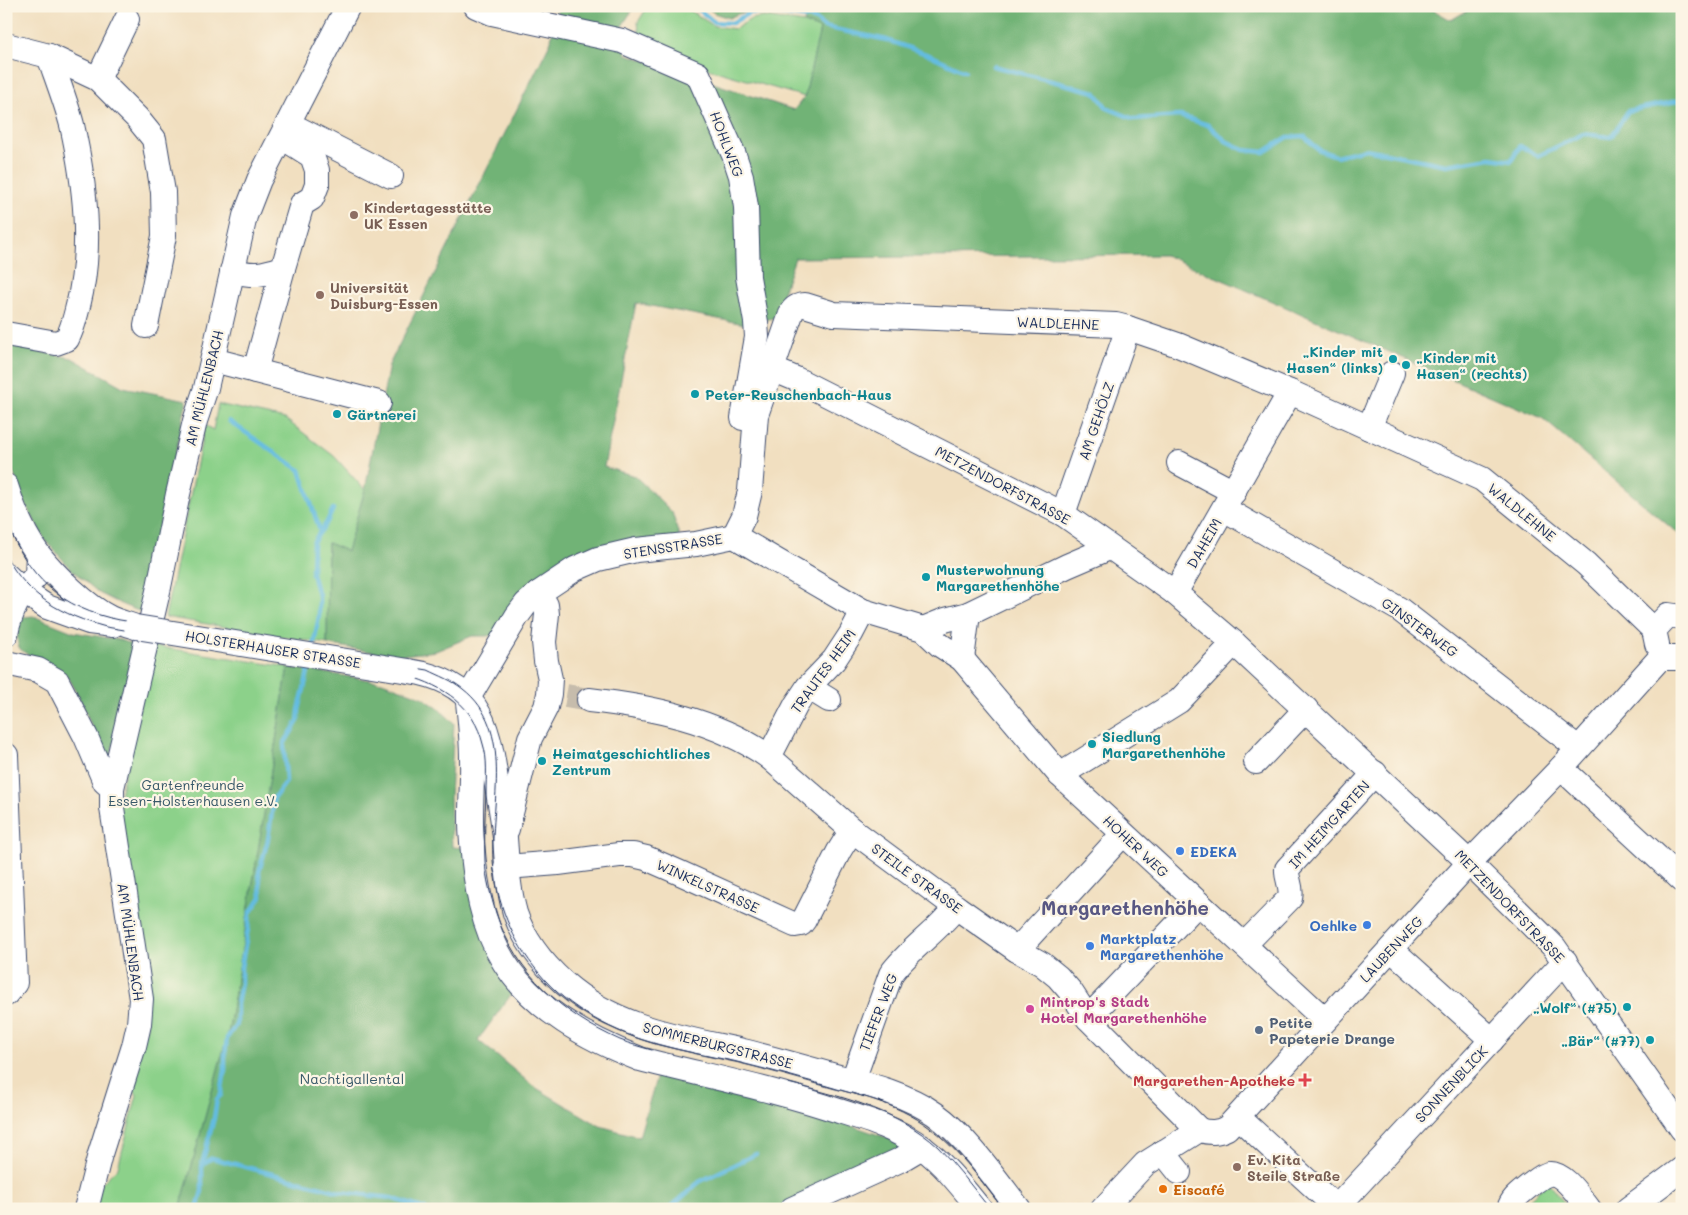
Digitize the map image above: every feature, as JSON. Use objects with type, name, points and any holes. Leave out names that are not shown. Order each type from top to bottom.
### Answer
[{"type":"street","name":"AM MÜHLENBACH","points":[[86,1209],[100,1154],[134,1046],[139,1024],[141,1000],[112,808],[112,788],[161,579],[178,494],[195,422],[206,388],[245,216],[259,180],[348,6]]},
{"type":"street","name":"HOHLWEG","points":[[476,6],[492,13],[622,42],[698,74],[741,176],[746,207],[748,277],[756,322],[756,337],[741,432],[753,440]]},
{"type":"street","points":[[98,79],[127,19]]},
{"type":"street","points":[[6,45],[49,56],[98,79],[138,118],[154,139],[163,192],[164,236],[146,326]]},
{"type":"street","points":[[6,334],[56,343],[67,339],[72,330],[82,289],[86,258],[86,228],[80,171],[71,123],[49,56]]},
{"type":"street","points":[[286,130],[391,176]]},
{"type":"street","points":[[255,371],[302,204],[312,198],[317,185],[317,170],[312,156],[286,130]]},
{"type":"street","points":[[232,270],[248,275],[261,275],[283,268]]},
{"type":"street","name":"WALDLEHNE","points":[[772,369],[792,311],[800,305],[834,314],[1116,325],[1128,328],[1178,345],[1290,392],[1482,479],[1586,564],[1654,630]]},
{"type":"street","name":"AM GEHÖLZ","points":[[1063,514],[1128,328]]},
{"type":"street","points":[[212,360],[379,403]]},
{"type":"street","name":"STENSSTRASSE","points":[[734,536],[744,516],[750,491],[756,414],[772,369]]},
{"type":"street","name":"METZENDORFSTRASSE","points":[[772,369],[796,379],[1063,514],[1108,548],[1175,593],[1234,643],[1375,774],[1554,947],[1682,1129]]},
{"type":"street","points":[[1369,428],[1392,373]]},
{"type":"street","name":"DAHEIM","points":[[1175,593],[1290,392]]},
{"type":"street","points":[[1179,463],[1229,501]]},
{"type":"street","name":"HOLSTERHAUSER STRASSE","points":[[6,486],[25,531],[38,554],[56,574],[93,607],[111,619],[136,627]]},
{"type":"street","name":"GINSTERWEG","points":[[1229,501],[1399,609],[1578,748]]},
{"type":"street","points":[[1067,566],[1084,530]]},
{"type":"street","name":"STENSSTRASSE","points":[[468,698],[516,616],[539,592],[575,569],[598,559],[636,550],[696,544],[734,536],[862,611],[923,629],[940,645],[962,659]]},
{"type":"street","points":[[923,629],[945,620],[968,614],[1108,548]]},
{"type":"street","points":[[6,573],[11,566],[19,561],[38,554],[37,575],[27,585],[10,614],[6,634]]},
{"type":"street","name":"HOLSTERHAUSER STRASSE","points":[[6,573],[24,592],[47,606],[89,622],[136,627],[409,671],[434,677],[454,686],[468,698]]},
{"type":"street","points":[[504,838],[530,738],[546,707],[568,697],[550,679],[545,649],[546,605],[539,592]]},
{"type":"street","name":"TRAUTES HEIM","points":[[769,757],[796,705],[808,687],[834,660],[851,634],[862,611]]},
{"type":"street","points":[[962,659],[968,614]]},
{"type":"street","points":[[1671,658],[1654,630],[1668,615],[1682,617]]},
{"type":"street","points":[[1060,775],[1179,701],[1234,643]]},
{"type":"street","name":"LAUBENWEG","points":[[1199,1130],[1209,1133],[1219,1132],[1227,1128],[1238,1117],[1469,863],[1578,748],[1671,658]]},
{"type":"street","name":"HOHER WEG","points":[[962,659],[1060,775],[1325,1020]]},
{"type":"street","points":[[6,663],[38,670],[57,681],[86,737],[105,782],[112,788]]},
{"type":"street","points":[[808,687],[829,700]]},
{"type":"street","name":"STEILE STRASSE","points":[[568,697],[627,704],[669,714],[710,727],[742,740],[769,757],[852,830],[956,907],[1017,950],[1042,964],[1058,977],[1088,1018],[1199,1130]]},
{"type":"street","name":"SOMMERBURGSTRASSE","points":[[468,698],[504,838],[509,892],[516,916],[529,942],[545,964],[565,984],[592,1004],[626,1021],[655,1032],[747,1052],[853,1080],[907,1099],[936,1115],[949,1126],[979,1157],[1019,1209]]},
{"type":"street","points":[[1256,762],[1306,710]]},
{"type":"street","points":[[6,755],[15,983],[6,994]]},
{"type":"street","name":"SOMMERBURGSTRASSE","points":[[482,756],[472,840],[478,893],[491,936],[503,961],[520,984],[553,1014],[580,1031],[617,1050],[640,1059],[807,1100],[877,1123],[904,1136],[922,1147],[945,1166],[980,1209]]},
{"type":"street","points":[[1561,768],[1682,880]]},
{"type":"street","name":"IM HEIMGARTEN","points":[[1244,945],[1290,898],[1292,892],[1286,876],[1287,869],[1375,774]]},
{"type":"street","name":"WINKELSTRASSE","points":[[506,867],[558,864],[619,855],[633,855],[646,858],[795,925],[801,924],[804,920],[839,851],[852,830]]},
{"type":"street","points":[[1017,950],[1123,834]]},
{"type":"street","points":[[1088,1018],[1198,903]]},
{"type":"street","name":"TIEFER WEG","points":[[853,1080],[890,974],[956,907]]},
{"type":"street","points":[[1391,949],[1492,1040]]},
{"type":"street","name":"SONNENBLICK","points":[[1338,1208],[1565,961]]},
{"type":"street","points":[[1238,1117],[1338,1208]]},
{"type":"street","points":[[1103,1209],[1145,1164],[1199,1130]]},
{"type":"street","points":[[792,1209],[900,1160],[922,1147]]},
{"type":"street","points":[[1163,1152],[1179,1172]]},
{"type":"street","points":[[1628,1209],[1682,1169]]},
{"type":"street","points":[[1509,1209],[1511,1201],[1538,1180],[1550,1174],[1555,1174],[1564,1178],[1589,1209]]},
{"type":"green space","points":[[559,6],[635,6],[622,26],[626,54],[794,110],[805,96],[820,29],[804,23],[806,13],[760,7],[729,18],[714,13],[706,6],[1426,6],[1451,20],[1475,6],[1682,6],[1682,537],[1542,418],[1165,255],[795,258],[774,318],[744,324],[636,303],[604,467],[635,476],[672,512],[681,542],[597,557],[504,634],[472,636],[436,651],[395,656],[327,644],[328,543],[347,551],[365,490],[389,365],[551,41],[553,23]]},
{"type":"green space","points":[[648,6],[683,6],[714,26],[735,29],[751,19],[764,17],[804,23],[820,29],[805,97],[702,67],[640,41],[638,22]]},
{"type":"green space","points":[[6,345],[72,358],[123,387],[187,400],[141,612],[99,593],[72,570],[45,540],[23,500],[6,451]]},
{"type":"green space","points":[[218,404],[285,419],[334,456],[365,490],[347,552],[328,543],[327,644],[165,617],[205,425],[213,430]]},
{"type":"green space","points":[[33,616],[73,632],[120,640],[130,644],[141,644],[108,765],[74,687],[65,674],[26,654],[19,647],[17,635],[21,620],[23,617]]},
{"type":"green space","name":"Gartenfreunde Essen-Holsterhausen e.V.","points":[[153,646],[288,667],[229,1029],[180,1209],[96,1209],[100,1185],[118,1167],[137,1095],[130,1082],[147,1025],[117,808]]},
{"type":"green space","name":"Nachtigallental","points":[[288,667],[382,682],[422,697],[454,723],[450,796],[452,847],[468,848],[513,992],[478,1040],[533,1086],[600,1126],[639,1137],[658,1072],[783,1102],[917,1148],[820,1194],[825,1209],[180,1209],[229,1029]]},
{"type":"green space","points":[[1548,1182],[1569,1209],[1519,1209]]},
{"type":"waterway","points":[[697,8],[714,22],[732,23],[749,13],[766,12],[815,19],[824,27],[887,40],[932,56],[965,71]]},
{"type":"waterway","points":[[993,66],[1095,92],[1107,108],[1134,119],[1180,116],[1208,125],[1226,141],[1244,150],[1264,152],[1288,137],[1304,136],[1319,150],[1336,156],[1366,149],[1446,165],[1491,158],[1511,161],[1520,146],[1538,156],[1583,134],[1611,137],[1628,111],[1682,100]]},
{"type":"waterway","points":[[229,421],[300,470],[320,531]]},
{"type":"waterway","points":[[313,648],[319,616],[319,595],[312,573],[313,542],[327,522],[333,509]]},
{"type":"waterway","points":[[197,1209],[202,1191],[202,1164],[217,1099],[221,1095],[227,1038],[236,1025],[237,1020],[241,967],[250,913],[261,897],[259,872],[268,839],[274,798],[286,782],[284,744],[298,721],[310,663]]},
{"type":"waterway","points":[[669,1209],[699,1182],[756,1154]]},
{"type":"waterway","points":[[202,1164],[212,1158],[340,1192],[391,1198],[425,1209]]},
{"type":"tunnel","points":[[566,696],[589,700]]},
{"type":"tram line","points":[[6,519],[14,539],[35,573],[48,587],[80,608],[120,620],[428,670],[459,686],[479,706],[489,725],[495,746],[496,792],[493,860],[502,906],[513,934],[521,948],[529,961],[551,986],[564,998],[593,1018],[642,1040],[789,1075],[869,1098],[902,1111],[924,1124],[950,1145],[1003,1209]]},
{"type":"tram line","points":[[6,556],[25,583],[36,593],[61,610],[90,622],[106,627],[408,676],[434,685],[456,699],[473,719],[485,750],[486,874],[496,913],[516,955],[544,990],[579,1018],[620,1040],[652,1050]]},
{"type":"tram line","points":[[788,1083],[848,1099],[905,1123],[938,1147],[990,1209]]},
{"type":"place","name":"Kindertagesstätte UK Essen","points":[[354,215]]},
{"type":"place","name":"Universität Duisburg-Essen","points":[[320,295]]},
{"type":"place","name":"„Kinder mit Hasen“ (links)","points":[[1393,359]]},
{"type":"place","name":"„Kinder mit Hasen“ (rechts)","points":[[1406,365]]},
{"type":"place","name":"Peter-Reuschenbach-Haus","points":[[695,394]]},
{"type":"place","name":"Gärtnerei","points":[[337,414]]},
{"type":"place","name":"Musterwohnung Margarethenhöhe","points":[[926,577]]},
{"type":"place","name":"Siedlung Margarethenhöhe","points":[[1092,744]]},
{"type":"place","name":"Heimatgeschichtliches Zentrum","points":[[542,761]]},
{"type":"place","name":"EDEKA","points":[[1180,851]]},
{"type":"place","name":"Oehlke","points":[[1367,925]]},
{"type":"place","name":"Marktplatz Margarethenhöhe","points":[[1090,946]]},
{"type":"place","name":"„Wolf“ (#75)","points":[[1627,1007]]},
{"type":"place","name":"Mintrop's Stadt Hotel Margarethenhöhe","points":[[1030,1009]]},
{"type":"place","name":"Petite Papeterie Drange","points":[[1259,1030]]},
{"type":"place","name":"„Bär“ (#77)","points":[[1650,1040]]},
{"type":"place","name":"Margarethen-Apotheke","points":[[1305,1080]]},
{"type":"place","name":"Ev. Kita Steile Straße","points":[[1237,1167]]},
{"type":"place","name":"Eiscafé","points":[[1163,1189]]},
{"type":"district","name":"Margarethenhöhe","points":[[1125,907]]}]
